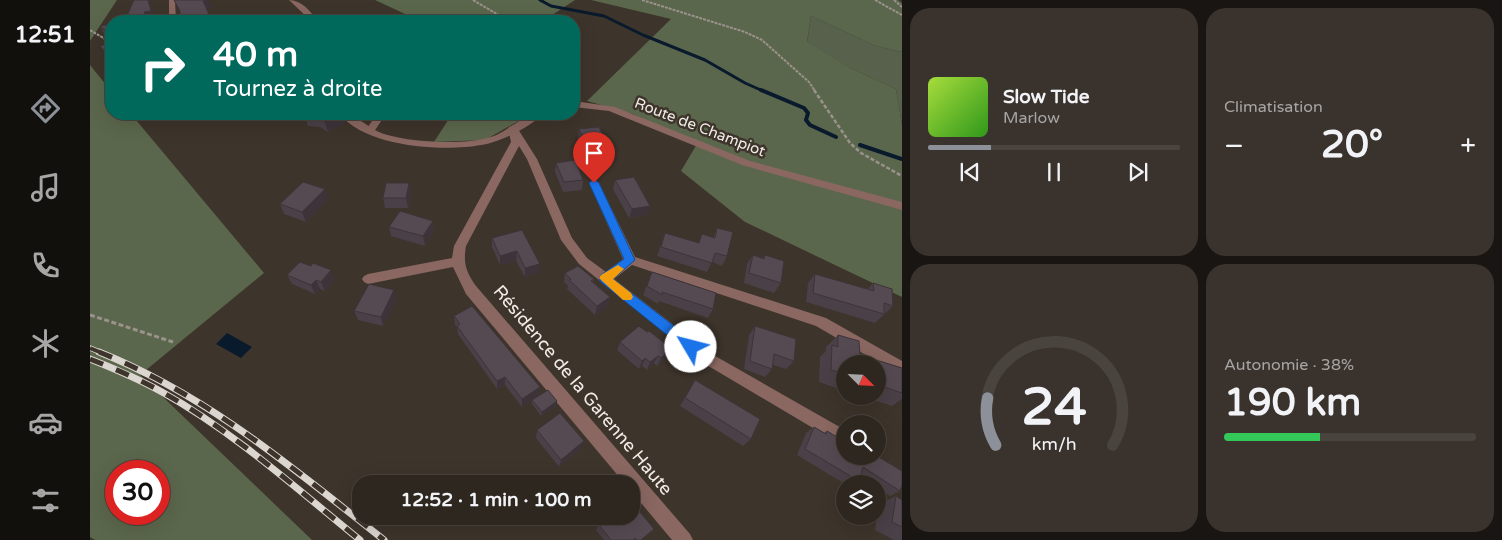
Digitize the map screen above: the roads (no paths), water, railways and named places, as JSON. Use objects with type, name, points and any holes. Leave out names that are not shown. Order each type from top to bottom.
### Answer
[{"type":"street","points":[[172,0],[173,15]]},
{"type":"street","points":[[292,0],[310,15]]},
{"type":"street","name":"Route de Champiot","points":[[580,104],[612,109],[746,163],[902,206]]},
{"type":"street","points":[[353,120],[370,131],[383,136],[413,142],[461,144],[492,140],[527,120]]},
{"type":"street","points":[[370,131],[377,120]]},
{"type":"street","points":[[368,279],[456,262],[467,230],[516,142],[513,128]]},
{"type":"street","points":[[513,128],[532,159],[567,240],[583,261],[705,357],[836,434]]},
{"type":"street","points":[[594,183],[630,260],[821,322],[902,369]]},
{"type":"street","points":[[605,278],[630,260]]},
{"type":"street","name":"Résidence de la Garenne Haute","points":[[456,262],[461,275],[471,290],[684,540]]},
{"type":"water","points":[[227,333],[252,347],[241,358],[216,344]]},
{"type":"waterway","points":[[540,0],[551,6],[604,16],[643,35],[705,60],[763,91]]},
{"type":"waterway","points":[[761,90],[804,108],[808,113],[806,120],[810,125],[836,137]]},
{"type":"waterway","points":[[860,145],[902,159]]},
{"type":"railway","points":[[90,348],[102,353]]},
{"type":"railway","points":[[99,352],[139,370],[213,412],[283,461],[384,540]]},
{"type":"railway","points":[[90,359],[127,374],[189,408],[240,443],[360,540]]}]
